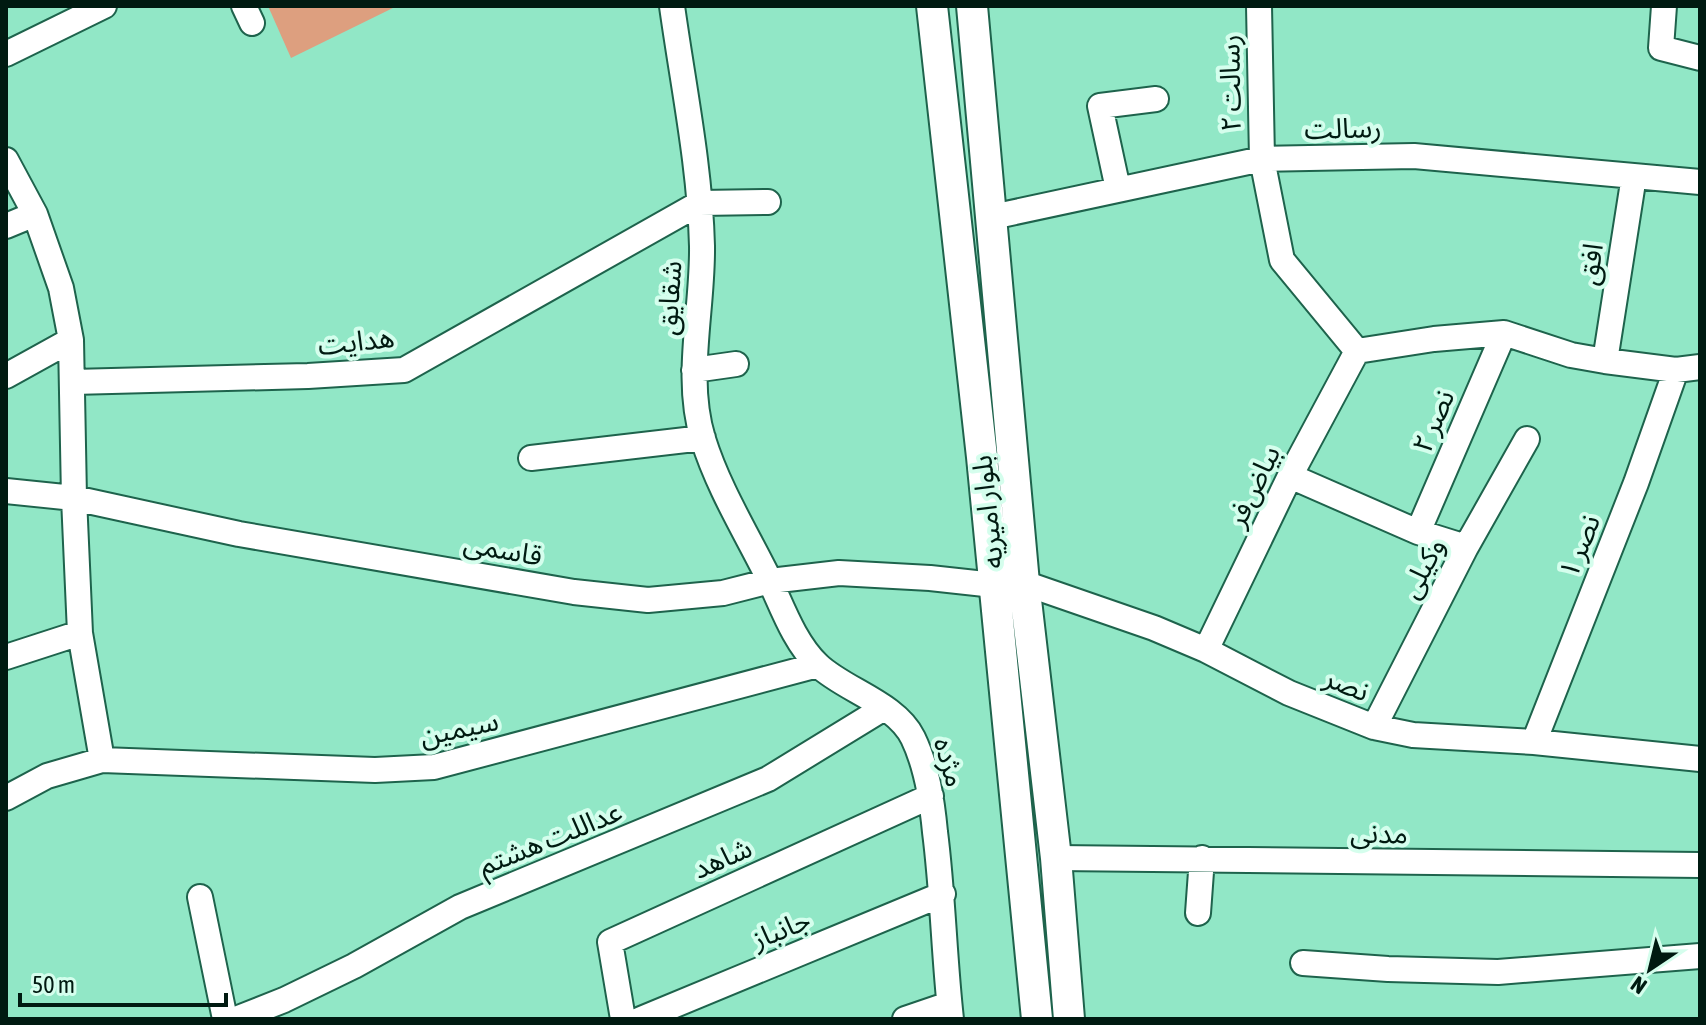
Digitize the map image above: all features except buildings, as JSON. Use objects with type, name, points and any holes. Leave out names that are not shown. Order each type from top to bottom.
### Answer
[{"type":"street","points":[[6,54],[104,6]]},
{"type":"street","name":"شقایق","points":[[672,6],[700,203],[702,294],[694,370],[696,403],[703,438],[732,510],[770,581]]},
{"type":"street","name":"بلوار امیریه","points":[[932,6],[1037,1019]]},
{"type":"street","name":"بلوار امیریه","points":[[972,6],[1024,583],[1056,858],[1069,1019]]},
{"type":"street","name":"رسالت ۲","points":[[1259,6],[1262,159],[1282,260],[1357,351]]},
{"type":"street","points":[[1664,6],[1661,48],[1700,58]]},
{"type":"street","points":[[1118,189],[1100,106],[1156,99]]},
{"type":"street","name":"رسالت","points":[[992,217],[1262,159],[1414,156],[1700,182]]},
{"type":"street","points":[[6,160],[35,214],[61,288],[71,340],[80,633],[102,760]]},
{"type":"street","name":"افق","points":[[1605,361],[1634,176]]},
{"type":"street","points":[[700,203],[768,202]]},
{"type":"street","name":"هدایت","points":[[73,382],[308,376],[404,370],[700,203]]},
{"type":"street","points":[[6,226],[35,214]]},
{"type":"street","points":[[1357,351],[1406,342],[1504,333],[1571,355],[1688,368]]},
{"type":"street","name":"نصر ۲","points":[[1418,532],[1504,333]]},
{"type":"street","points":[[6,376],[71,340]]},
{"type":"street","name":"بیاض‌فر","points":[[1206,650],[1290,476],[1357,351]]},
{"type":"street","points":[[694,370],[736,364]]},
{"type":"street","name":"نصر ۱","points":[[1534,742],[1636,483],[1688,368]]},
{"type":"street","points":[[531,458],[703,438]]},
{"type":"street","name":"وکیلی","points":[[1374,727],[1466,547],[1527,439]]},
{"type":"street","points":[[1290,476],[1418,532],[1466,547]]},
{"type":"street","name":"قاسمی","points":[[6,491],[74,498],[239,534],[574,592],[648,600],[723,593],[770,581],[839,573],[994,585]]},
{"type":"street","name":"مژده","points":[[770,581],[784,613],[818,665],[884,708],[912,735],[931,796],[943,894],[950,1011]]},
{"type":"street","name":"نصر","points":[[994,585],[1024,583],[1154,628],[1206,650],[1289,693],[1374,727],[1413,735],[1698,756]]},
{"type":"street","points":[[6,657],[80,633]]},
{"type":"street","name":"سیمین","points":[[6,798],[47,776],[102,760],[375,770],[434,767],[818,665]]},
{"type":"street","name":"عداللت هشتم","points":[[236,1019],[354,966],[460,907],[768,779],[884,708]]},
{"type":"street","name":"شاهد","points":[[623,1019],[610,942],[931,796]]},
{"type":"street","name":"مدنی","points":[[1056,858],[1202,858],[1382,864],[1700,865]]},
{"type":"street","points":[[1198,913],[1202,858]]},
{"type":"street","name":"جانباز","points":[[641,1019],[943,894]]},
{"type":"street","points":[[200,897],[225,1019]]},
{"type":"street","points":[[1303,963],[1498,972],[1700,956]]},
{"type":"street","points":[[905,1019],[950,1011]]},
{"type":"shaded area","points":[[268,6],[397,6],[291,58]]}]
